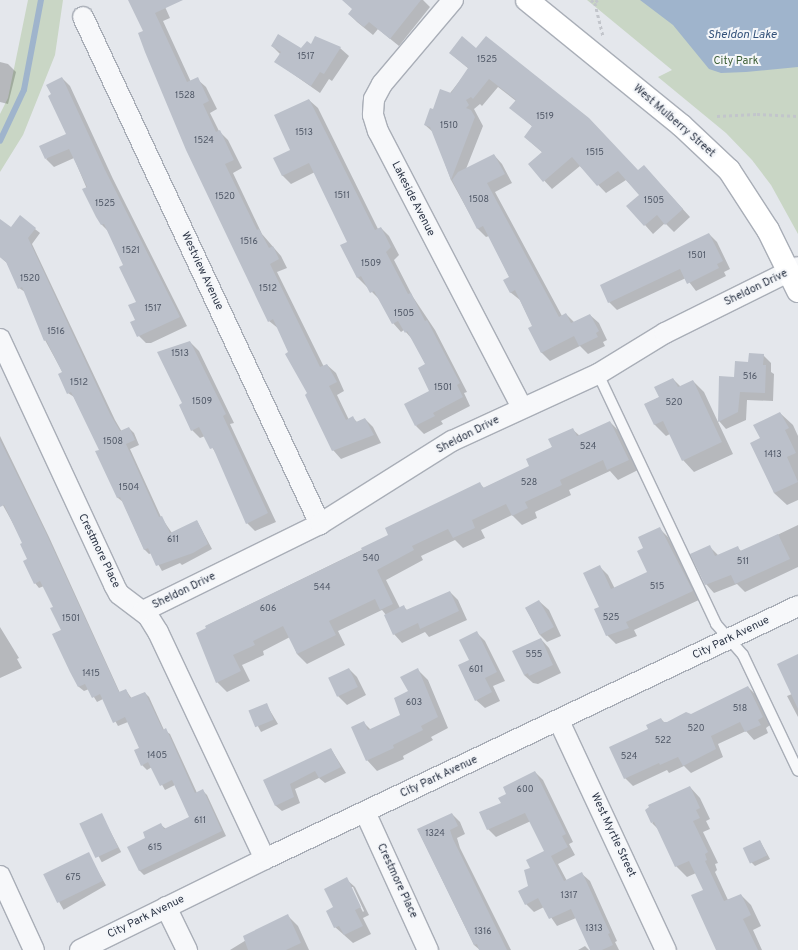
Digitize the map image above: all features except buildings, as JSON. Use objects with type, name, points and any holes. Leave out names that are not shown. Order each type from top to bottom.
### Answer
[{"type":"main road","name":"West Mulberry Street","points":[[527,0],[706,146],[729,170],[749,198],[793,270],[798,291]]},
{"type":"street","name":"Lakeside Avenue","points":[[453,0],[382,84],[374,98],[373,115],[378,131],[522,408]]},
{"type":"street","name":"Westview Avenue","points":[[83,17],[320,524]]},
{"type":"street","name":"Sheldon Drive","points":[[143,611],[320,524],[452,440],[598,374],[665,332],[793,270]]},
{"type":"street","name":"Crestmore Place","points":[[0,339],[114,585],[119,594],[143,611],[158,632],[266,859]]},
{"type":"street","name":"City Park Avenue","points":[[80,950],[266,859],[798,606]]},
{"type":"street","name":"West Myrtle Street","points":[[559,720],[666,950]]},
{"type":"street","name":"Crestmore Place","points":[[365,812],[428,950]]},
{"type":"street","points":[[0,876],[34,950]]},
{"type":"street","points":[[166,907],[187,950]]},
{"type":"lane","points":[[598,374],[716,624],[743,655],[798,771]]},
{"type":"path","points":[[591,0],[595,3]]},
{"type":"path","points":[[717,116],[757,114],[797,116]]},
{"type":"green space","points":[[28,0],[63,0],[55,55],[23,135],[0,172],[0,114],[8,98]]},
{"type":"green space","name":"City Park","points":[[587,0],[798,0],[798,234],[771,185],[752,160],[726,133],[658,77],[672,70]]},
{"type":"water","name":"Sheldon Lake","points":[[640,0],[798,0],[798,67],[721,73],[709,69],[673,25]]},
{"type":"waterway","points":[[0,141],[24,90],[41,0]]}]
